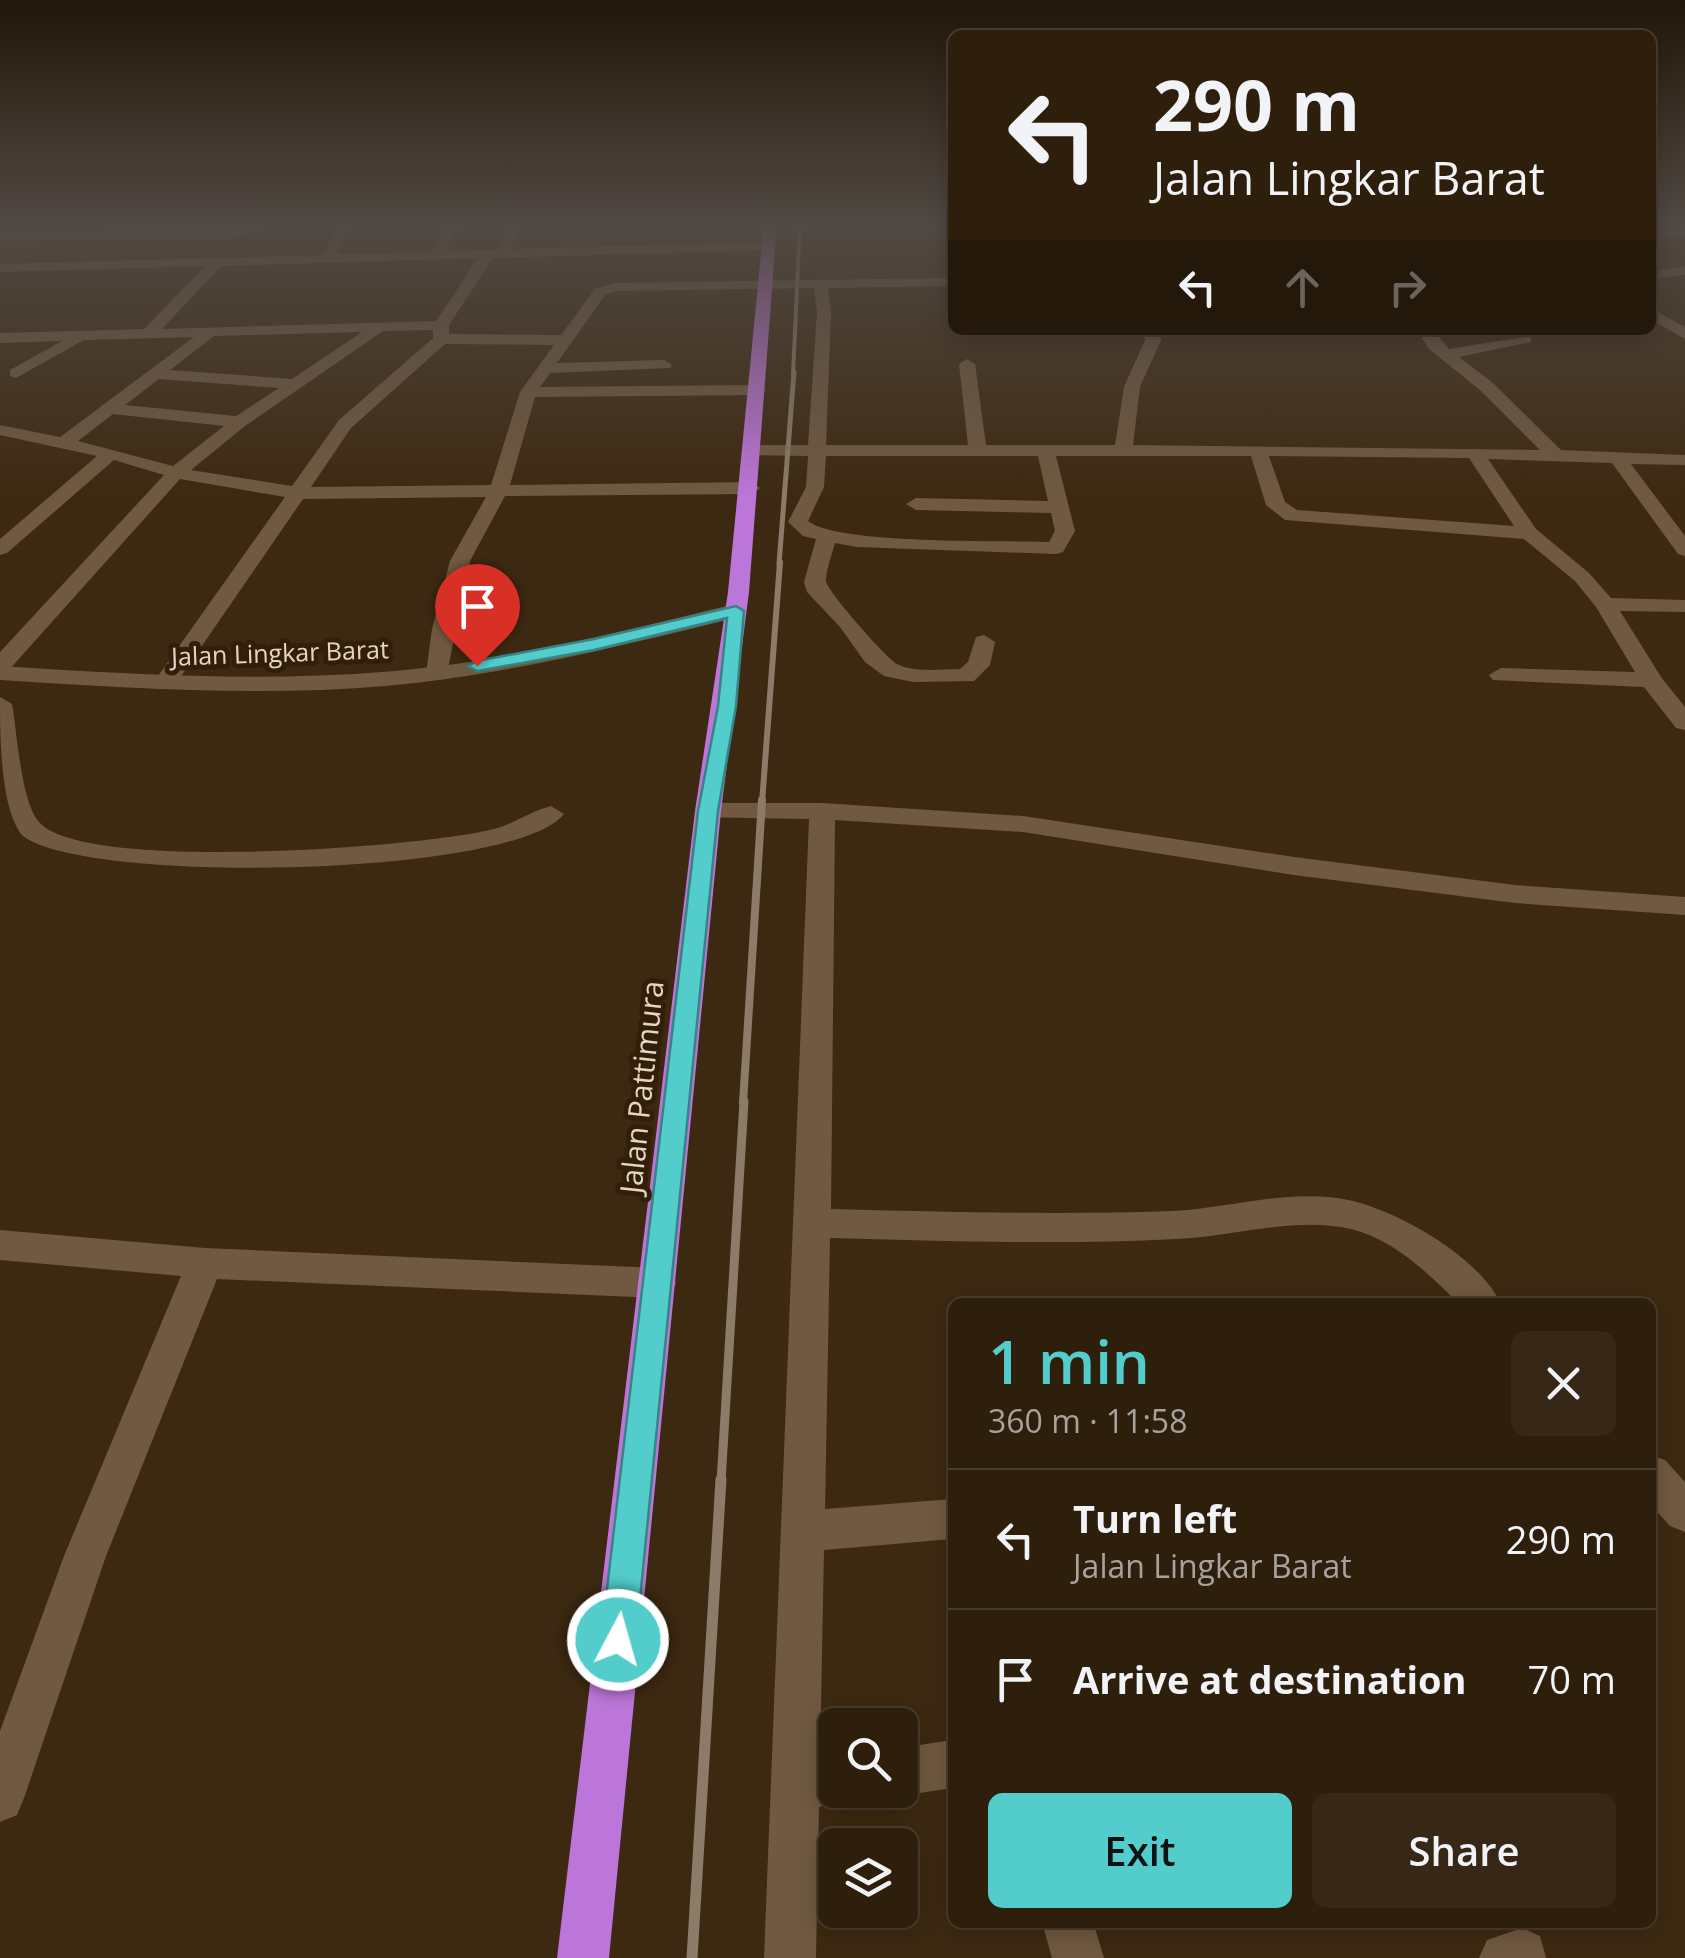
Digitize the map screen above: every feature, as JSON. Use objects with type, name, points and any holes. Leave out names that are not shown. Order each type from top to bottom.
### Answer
[{"type":"highway","name":"Jalan Pattimura","points":[[583,1958],[708,811],[724,721],[750,488],[763,314]]},
{"type":"street","points":[[148,334],[167,314]]},
{"type":"street","points":[[165,683],[361,407],[441,332],[453,314]]},
{"type":"street","points":[[438,674],[443,629],[460,560],[498,492],[528,392],[584,314]]},
{"type":"street","points":[[824,314],[815,487],[798,522],[810,532],[826,538],[1056,548],[1065,531],[1045,449]]},
{"type":"street","points":[[1656,316],[1685,334]]},
{"type":"street","points":[[0,338],[378,328],[564,340]]},
{"type":"street","points":[[0,669],[176,473],[239,422],[378,328]]},
{"type":"street","points":[[252,354],[280,331]]},
{"type":"street","points":[[65,442],[209,332]]},
{"type":"street","points":[[1123,450],[1132,387],[1154,340],[1152,335]]},
{"type":"street","points":[[16,372],[84,336]]},
{"type":"street","points":[[1437,346],[1525,339]]},
{"type":"street","points":[[1437,346],[1488,387],[1555,455]]},
{"type":"street","points":[[967,364],[978,450]]},
{"type":"street","points":[[544,368],[664,365]]},
{"type":"street","points":[[156,374],[230,371],[297,384]]},
{"type":"street","points":[[528,392],[758,390]]},
{"type":"street","points":[[108,408],[239,422]]},
{"type":"street","points":[[5,436],[65,442],[176,473],[297,493],[750,488]]},
{"type":"street","points":[[754,450],[1475,452],[1685,460]]},
{"type":"street","points":[[1258,450],[1276,505],[1292,516],[1529,533]]},
{"type":"street","points":[[1475,452],[1529,533],[1582,577],[1606,604],[1651,680],[1685,722]]},
{"type":"street","points":[[0,549],[111,453]]},
{"type":"street","points":[[1618,458],[1685,550]]},
{"type":"street","points":[[916,504],[1059,507]]},
{"type":"street","points":[[826,538],[815,582],[818,592],[848,622],[874,658],[892,671],[913,676],[966,676],[979,666],[984,642]]},
{"type":"street","points":[[1606,604],[1685,606]]},
{"type":"street","name":"Jalan Lingkar Barat","points":[[0,669],[165,683],[274,684],[438,674],[736,611]]},
{"type":"street","points":[[1500,675],[1651,680]]},
{"type":"street","points":[[0,704],[13,782],[30,829],[53,843],[137,858],[400,852],[498,837],[552,814]]},
{"type":"street","points":[[708,811],[822,811],[1023,824],[1294,866],[1515,894],[1685,906]]},
{"type":"street","points":[[790,1958],[814,1784],[804,1531],[822,811]]},
{"type":"street","points":[[813,1223],[1060,1230],[1185,1225],[1282,1212],[1348,1214],[1393,1228],[1451,1272],[1477,1298]]},
{"type":"street","points":[[0,1246],[205,1263],[658,1283]]},
{"type":"street","points":[[0,1798],[85,1556],[205,1263]]},
{"type":"street","points":[[1656,1481],[1685,1512]]},
{"type":"street","points":[[804,1531],[948,1519]]},
{"type":"street","points":[[918,1769],[948,1765]]},
{"type":"street","points":[[1069,1928],[1078,1958]]},
{"type":"railway","points":[[793,375],[796,314]]},
{"type":"railway","points":[[779,564],[794,372]]},
{"type":"railway","points":[[762,803],[780,562]]},
{"type":"railway","points":[[743,1103],[762,800]]},
{"type":"railway","points":[[721,1482],[744,1101]]},
{"type":"railway","points":[[692,1958],[721,1479]]},
{"type":"route","points":[[477,666],[736,611],[727,706],[708,811],[618,1640]]}]
